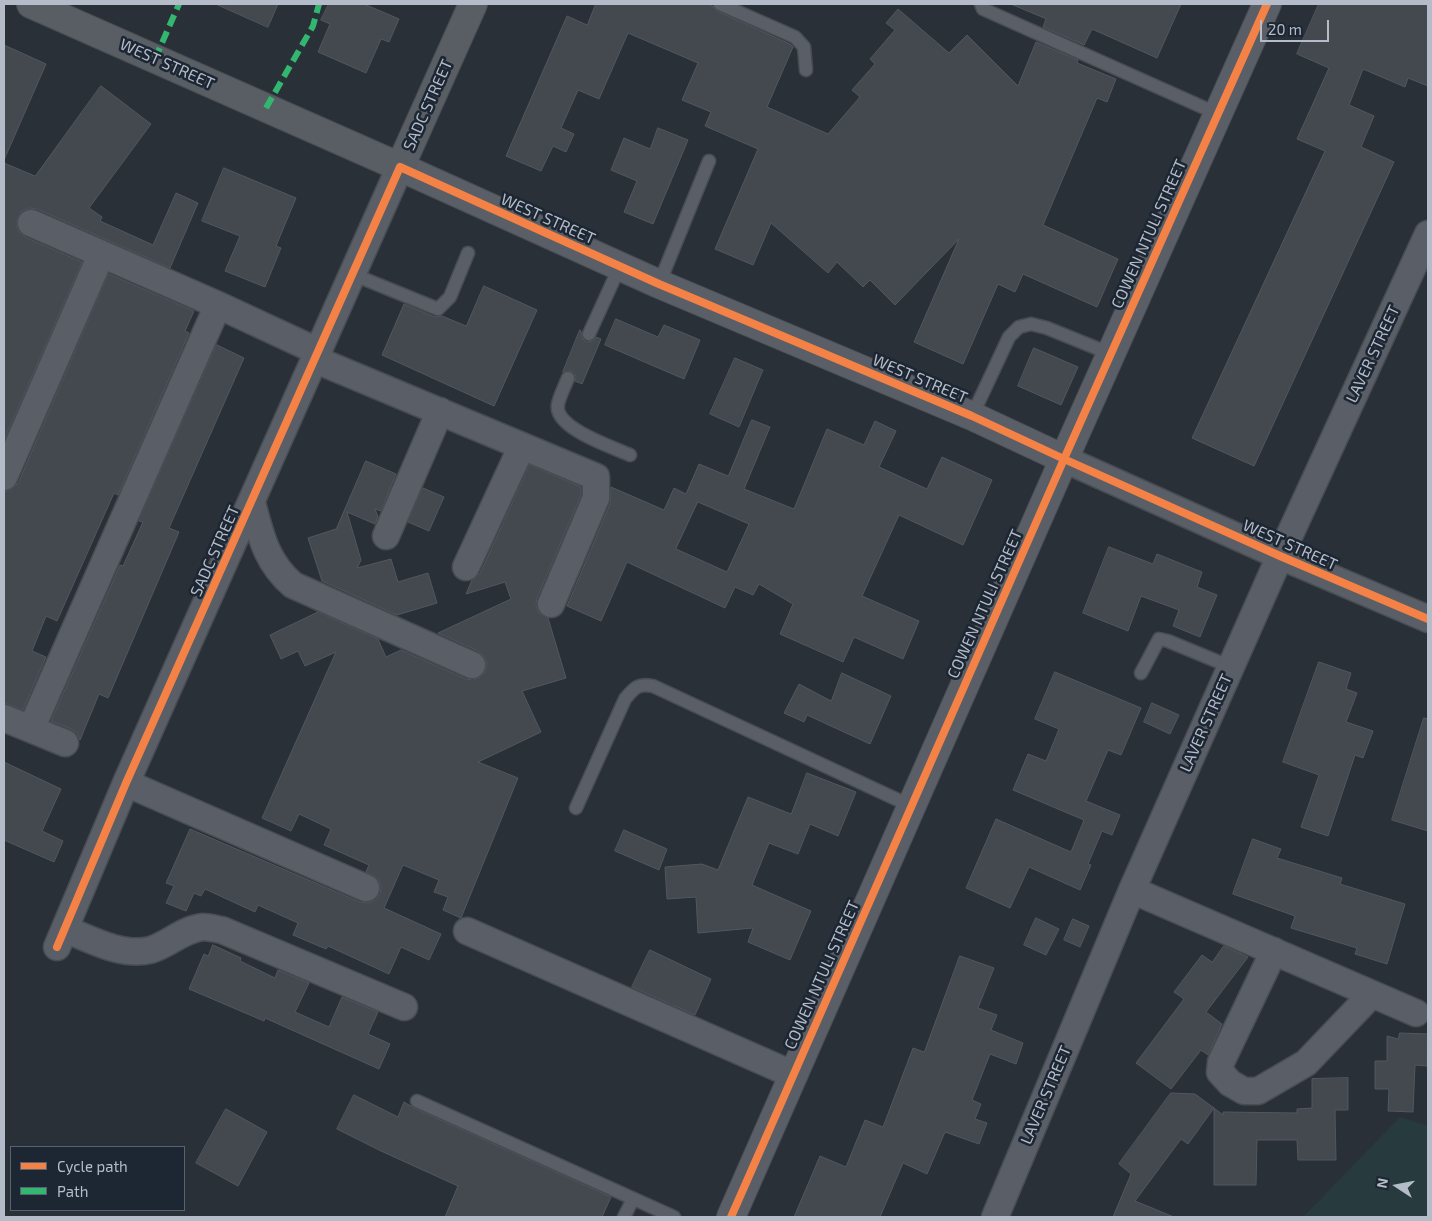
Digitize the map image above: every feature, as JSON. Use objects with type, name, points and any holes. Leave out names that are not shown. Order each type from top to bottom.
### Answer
[{"type":"main road","name":"WEST STREET","points":[[30,4],[400,167]]},
{"type":"main road","name":"SADC STREET","points":[[400,167],[474,4]]},
{"type":"street","name":"COWEN NTULI STREET","points":[[731,1217],[1064,459],[1267,4]]},
{"type":"street","name":"WEST STREET","points":[[400,167],[659,284],[972,416],[1280,556],[1428,619]]},
{"type":"street","name":"SADC STREET","points":[[400,167],[126,783],[61,938],[104,944],[131,952],[150,950],[190,930],[204,927],[222,930],[404,1007]]},
{"type":"street","points":[[31,224],[218,305],[315,355],[440,412],[596,477],[596,498],[551,604]]},
{"type":"street","name":"LAVER STREET","points":[[995,1217],[1132,890],[1230,667],[1428,234]]},
{"type":"street","points":[[4,477],[101,255]]},
{"type":"street","points":[[31,729],[218,305]]},
{"type":"street","points":[[386,536],[440,412]]},
{"type":"street","points":[[466,567],[522,446]]},
{"type":"street","points":[[252,503],[262,540],[272,561],[281,574],[293,585],[472,666]]},
{"type":"street","points":[[4,718],[65,743]]},
{"type":"street","points":[[126,783],[366,888]]},
{"type":"street","points":[[1132,890],[1416,1013]]},
{"type":"street","points":[[467,931],[794,1075]]},
{"type":"street","points":[[1274,951],[1222,1062],[1220,1072],[1230,1083],[1244,1091],[1258,1091],[1306,1063],[1372,994]]},
{"type":"lane","points":[[720,4],[795,37],[804,47],[806,70]]},
{"type":"lane","points":[[981,4],[984,9],[1218,114]]},
{"type":"lane","points":[[659,284],[709,161]]},
{"type":"lane","points":[[352,274],[438,309],[450,297],[468,253]]},
{"type":"lane","points":[[589,334],[620,266]]},
{"type":"lane","points":[[972,416],[1009,337],[1019,326],[1031,324],[1047,328],[1111,354]]},
{"type":"lane","points":[[568,378],[557,405],[561,416],[572,428],[630,455]]},
{"type":"lane","points":[[1141,673],[1158,639],[1168,641],[1230,667]]},
{"type":"lane","points":[[576,808],[625,699],[634,689],[644,684],[653,686],[911,806]]},
{"type":"lane","points":[[417,1101],[674,1217]]},
{"type":"lane","points":[[624,1217],[633,1199]]},
{"type":"green space","points":[[1400,1117],[1428,1126],[1428,1217],[1303,1217]]},
{"type":"building","points":[[216,4],[278,4],[268,27]]},
{"type":"building","points":[[329,4],[364,4],[399,19],[389,42],[381,39],[366,73],[318,52],[330,24],[321,20]]},
{"type":"building","points":[[596,4],[710,4],[717,11],[790,44],[793,47],[767,107],[828,134],[860,97],[852,90],[875,64],[870,59],[895,30],[886,23],[898,9],[949,53],[967,35],[1018,86],[1036,42],[1078,60],[1077,63],[1116,79],[1107,102],[1097,98],[1043,225],[1118,259],[1097,307],[1023,274],[1015,292],[998,284],[963,364],[914,342],[959,239],[895,305],[870,280],[863,287],[837,262],[828,273],[771,223],[753,265],[715,249],[758,149],[705,126],[711,112],[682,100],[698,63],[628,33],[599,99],[578,90],[561,128],[574,134],[566,152],[553,146],[541,171],[506,156],[567,16],[587,25]]},
{"type":"building","points":[[1011,4],[1181,4],[1157,58],[1092,29],[1084,45],[1043,27],[1046,19]]},
{"type":"building","points":[[1319,4],[1428,4],[1428,86],[1408,78],[1405,87],[1363,69],[1349,105],[1374,116],[1361,147],[1394,162],[1254,466],[1192,438],[1325,151],[1297,139],[1329,68],[1297,54]]},
{"type":"building","points":[[4,45],[46,64],[4,160]]},
{"type":"building","points":[[101,86],[151,124],[89,208],[102,217],[100,221],[153,245],[176,193],[198,203],[170,268],[37,209],[29,208],[22,211],[16,224],[19,232],[25,237],[82,262],[4,440],[4,163],[35,176]]},
{"type":"building","points":[[658,128],[688,140],[653,224],[624,212],[637,181],[611,170],[624,138],[650,149]]},
{"type":"building","points":[[224,168],[296,198],[276,246],[281,248],[265,287],[225,271],[240,236],[202,221]]},
{"type":"building","points":[[109,274],[194,311],[185,331],[189,333],[118,495],[114,493],[57,621],[46,616],[32,651],[46,657],[23,710],[4,703],[4,492],[12,489],[18,483]]},
{"type":"building","points":[[484,286],[537,310],[494,406],[382,355],[404,304],[435,317],[442,316],[466,326]]},
{"type":"building","points":[[616,319],[658,337],[664,325],[700,340],[684,379],[605,345]]},
{"type":"building","points":[[580,330],[582,338],[586,342],[593,341],[596,337],[601,339],[582,384],[575,381],[576,376],[571,371],[563,372]]},
{"type":"building","points":[[217,345],[244,358],[169,528],[179,532],[108,698],[99,694],[80,740],[77,733],[71,729],[51,721],[120,565],[123,566],[143,522],[139,521]]},
{"type":"building","points":[[1034,348],[1078,367],[1061,405],[1018,386]]},
{"type":"building","points":[[735,358],[763,370],[739,427],[710,414]]},
{"type":"building","points":[[752,420],[770,427],[744,489],[794,509],[827,429],[864,445],[875,421],[896,431],[879,467],[927,489],[942,457],[992,480],[963,545],[899,515],[862,596],[919,621],[903,659],[854,637],[843,662],[780,634],[793,604],[759,584],[753,595],[735,587],[725,608],[627,562],[601,621],[567,606],[610,504],[611,487],[664,510],[674,488],[686,494],[699,464],[728,476]],"holes":[[[698,502],[749,524],[727,572],[676,549]]]},
{"type":"building","points":[[366,461],[396,474],[381,511],[375,509],[378,517],[375,524],[347,512],[361,560],[357,568],[391,559],[398,582],[428,573],[437,603],[397,615],[322,581],[308,538],[336,529]]},
{"type":"building","points":[[530,465],[581,487],[581,495],[537,598],[536,605],[539,613],[548,618],[566,678],[522,691],[541,732],[478,762],[518,778],[461,918],[443,910],[448,897],[434,892],[439,880],[403,865],[384,908],[441,934],[429,960],[401,947],[389,974],[328,946],[326,949],[293,935],[298,923],[258,905],[255,912],[205,889],[201,896],[194,893],[186,911],[166,903],[174,886],[166,883],[190,829],[360,902],[368,903],[375,900],[380,894],[381,886],[378,879],[366,872],[369,865],[324,845],[331,829],[299,814],[291,831],[262,818],[336,652],[305,666],[298,651],[281,659],[270,635],[318,612],[378,639],[386,657],[401,650],[466,679],[473,680],[480,677],[485,672],[487,664],[484,656],[478,651],[438,633],[511,599],[505,582],[466,594],[472,580],[480,573]]},
{"type":"building","points":[[423,488],[444,497],[429,531],[408,522]]},
{"type":"building","points":[[1109,547],[1153,564],[1157,554],[1202,572],[1197,587],[1217,595],[1200,637],[1173,626],[1179,610],[1141,596],[1128,631],[1083,613]]},
{"type":"building","points":[[1319,662],[1351,673],[1346,689],[1357,693],[1346,722],[1373,731],[1363,758],[1355,755],[1328,836],[1301,827],[1319,775],[1283,762]]},
{"type":"building","points":[[1055,672],[1141,708],[1121,755],[1108,750],[1086,801],[1120,815],[1112,835],[1102,831],[1088,864],[1091,865],[1080,890],[1029,867],[1010,908],[966,888],[996,819],[1071,852],[1084,820],[1013,790],[1028,754],[1046,761],[1059,729],[1035,719]]},
{"type":"building","points":[[842,673],[891,696],[870,744],[807,715],[804,722],[784,713],[799,684],[831,701]]},
{"type":"building","points":[[1152,703],[1179,715],[1170,734],[1144,722]]},
{"type":"building","points":[[1424,718],[1428,719],[1428,831],[1392,820]]},
{"type":"building","points":[[4,762],[61,789],[42,831],[63,841],[54,862],[4,840]]},
{"type":"building","points":[[807,773],[856,792],[838,836],[810,824],[798,854],[769,843],[752,885],[811,911],[790,960],[748,942],[753,928],[698,933],[696,897],[667,899],[665,867],[702,864],[718,870],[748,797],[791,814]]},
{"type":"building","points":[[624,830],[667,849],[659,870],[615,851]]},
{"type":"building","points":[[1253,839],[1281,849],[1277,858],[1342,878],[1340,884],[1405,904],[1387,964],[1355,954],[1357,948],[1291,928],[1295,916],[1233,894]]},
{"type":"building","points":[[1036,918],[1059,929],[1046,955],[1024,945]]},
{"type":"building","points":[[1073,919],[1089,926],[1080,947],[1064,940]]},
{"type":"building","points":[[213,945],[241,958],[240,961],[275,978],[278,970],[309,983],[295,1012],[329,1027],[342,997],[378,1012],[368,1034],[390,1044],[379,1069],[265,1018],[264,1021],[189,989],[204,954],[208,956]]},
{"type":"building","points":[[1224,946],[1248,957],[1206,1012],[1222,1024],[1208,1055],[1201,1050],[1171,1089],[1136,1063],[1184,999],[1174,992],[1202,955],[1212,962]]},
{"type":"building","points":[[650,950],[711,979],[695,1015],[632,987]]},
{"type":"building","points":[[960,956],[994,968],[978,1008],[997,1015],[991,1030],[1023,1043],[1016,1064],[990,1054],[972,1100],[981,1104],[975,1119],[987,1123],[979,1144],[945,1132],[927,1174],[903,1163],[880,1217],[794,1217],[820,1156],[846,1167],[865,1120],[883,1127],[913,1048],[924,1052]]},
{"type":"building","points":[[1400,1033],[1428,1034],[1427,1066],[1415,1065],[1413,1112],[1388,1111],[1389,1089],[1375,1089],[1375,1061],[1387,1061],[1387,1036],[1398,1039]]},
{"type":"building","points":[[1348,1078],[1348,1110],[1335,1110],[1336,1160],[1298,1160],[1297,1140],[1257,1140],[1256,1185],[1214,1185],[1214,1108],[1223,1115],[1223,1112],[1297,1113],[1297,1109],[1312,1108],[1312,1079]]},
{"type":"building","points":[[1171,1093],[1195,1094],[1214,1108],[1188,1144],[1181,1139],[1135,1201],[1174,1217],[1113,1217],[1131,1174],[1119,1164]]},
{"type":"building","points":[[354,1095],[398,1117],[404,1102],[611,1197],[602,1217],[445,1217],[458,1186],[337,1129]]},
{"type":"building","points":[[226,1109],[267,1132],[238,1186],[196,1163]]},
{"type":"marked path","points":[[155,59],[179,4]]},
{"type":"marked path","points":[[266,108],[313,26],[319,4]]},
{"type":"cycle path","points":[[731,1217],[1064,459],[1267,4]]},
{"type":"cycle path","points":[[57,947],[126,783],[400,167],[659,284],[972,416],[1280,556],[1428,619]]}]
